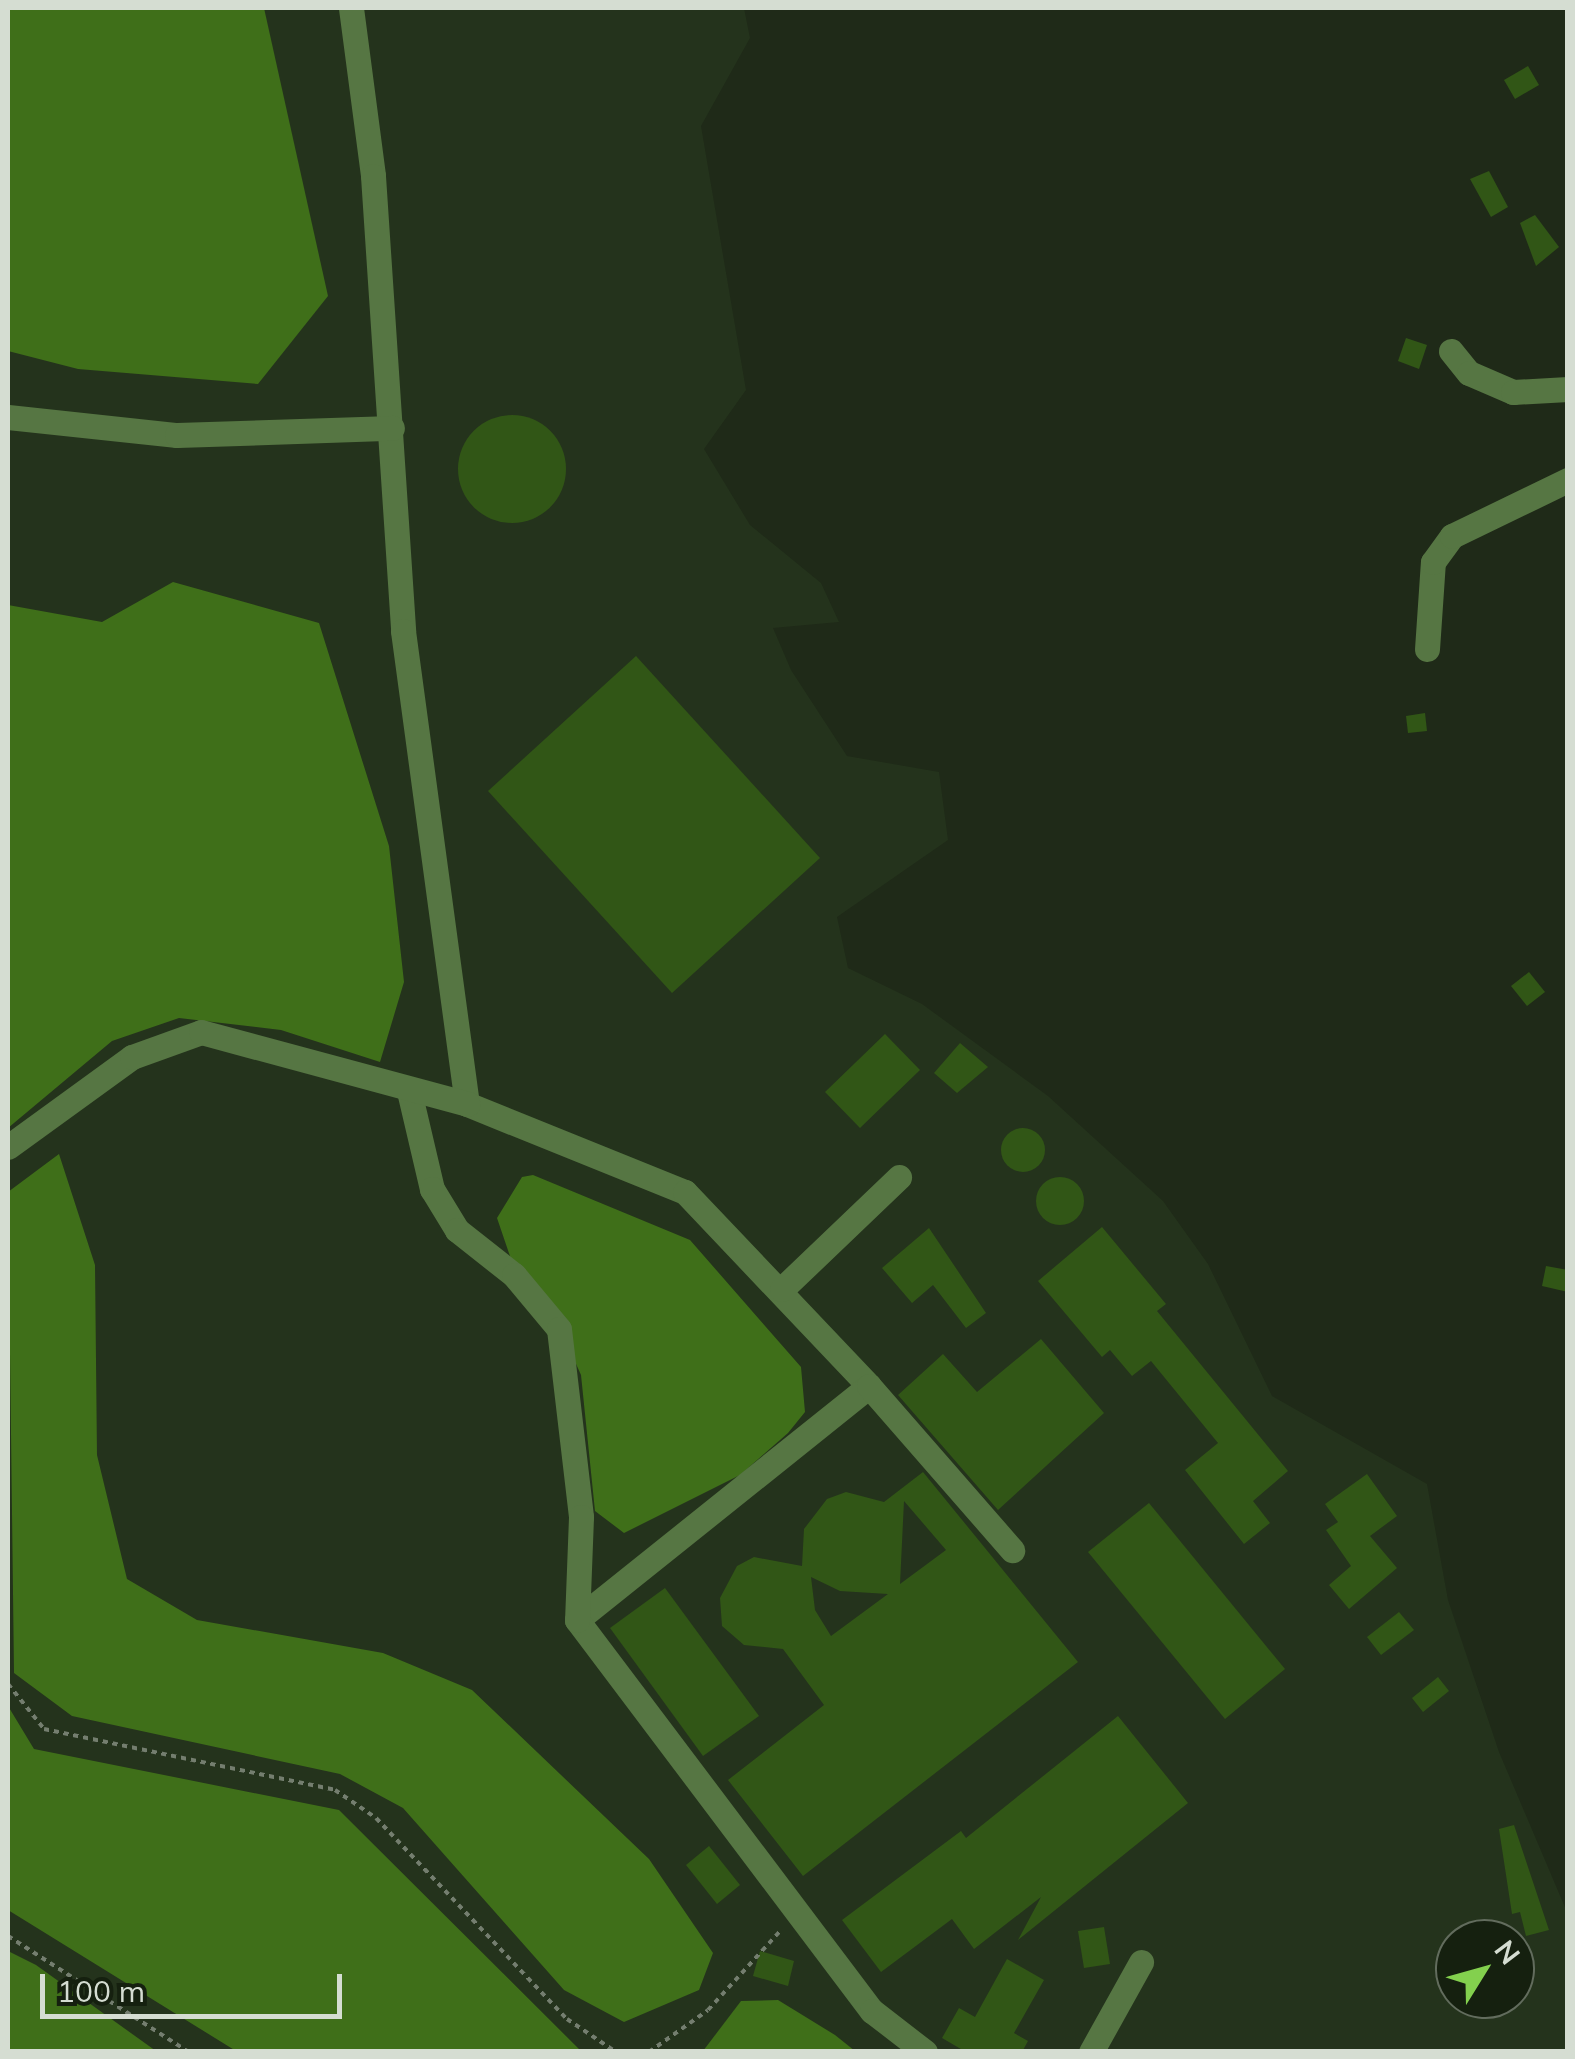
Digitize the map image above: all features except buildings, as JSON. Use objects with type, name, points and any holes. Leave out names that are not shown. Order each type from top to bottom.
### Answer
[{"type":"street","points":[[351,8],[392,428],[403,631],[467,1104]]},
{"type":"street","points":[[1452,351],[1469,374],[1513,392],[1568,389]]},
{"type":"street","points":[[8,417],[177,434],[392,428]]},
{"type":"street","points":[[1427,649],[1433,562],[1452,536],[1568,480]]},
{"type":"street","points":[[8,1147],[132,1057],[201,1032],[467,1104],[685,1192],[782,1289],[1012,1550]]},
{"type":"street","points":[[409,1090],[432,1189],[457,1230],[514,1276],[559,1330],[581,1516],[577,1620],[872,2010],[925,2052]]},
{"type":"street","points":[[782,1289],[900,1177]]},
{"type":"street","points":[[577,1620],[869,1386]]},
{"type":"street","points":[[1091,2052],[1141,1962]]},
{"type":"path","points":[[8,1684],[44,1728],[334,1790],[376,1818],[567,2019],[616,2052]]},
{"type":"path","points":[[649,2052],[708,2010],[798,1912]]},
{"type":"path","points":[[8,1936],[189,2052]]},
{"type":"shaded area","points":[[8,8],[744,8],[750,38],[701,126],[746,390],[704,449],[750,525],[821,583],[839,622],[773,628],[791,670],[847,756],[939,772],[948,840],[837,917],[848,968],[922,1004],[1048,1096],[1163,1201],[1208,1264],[1272,1396],[1427,1484],[1448,1600],[1499,1752],[1567,1912],[1567,2051],[8,2052]]},
{"type":"shaded area","points":[[8,8],[264,8],[328,296],[258,384],[78,369],[8,351]]},
{"type":"shaded area","points":[[173,582],[319,623],[389,846],[404,982],[380,1062],[281,1030],[179,1018],[112,1041],[8,1128],[8,605],[102,622]]},
{"type":"shaded area","points":[[59,1154],[95,1265],[97,1455],[127,1579],[197,1620],[383,1653],[472,1690],[649,1859],[713,1953],[699,1990],[624,2022],[564,1990],[403,1808],[340,1774],[72,1716],[14,1673],[8,1192]]},
{"type":"shaded area","points":[[533,1175],[690,1240],[801,1367],[805,1412],[788,1433],[740,1475],[624,1533],[595,1511],[581,1375],[555,1317],[512,1262],[497,1218],[522,1177]]},
{"type":"shaded area","points":[[8,1706],[34,1749],[339,1810],[581,2051],[236,2051],[8,1910]]},
{"type":"shaded area","points":[[8,1951],[36,1965],[156,2051],[8,2051]]},
{"type":"shaded area","points":[[778,2000],[855,2051],[703,2051],[741,2001]]}]
